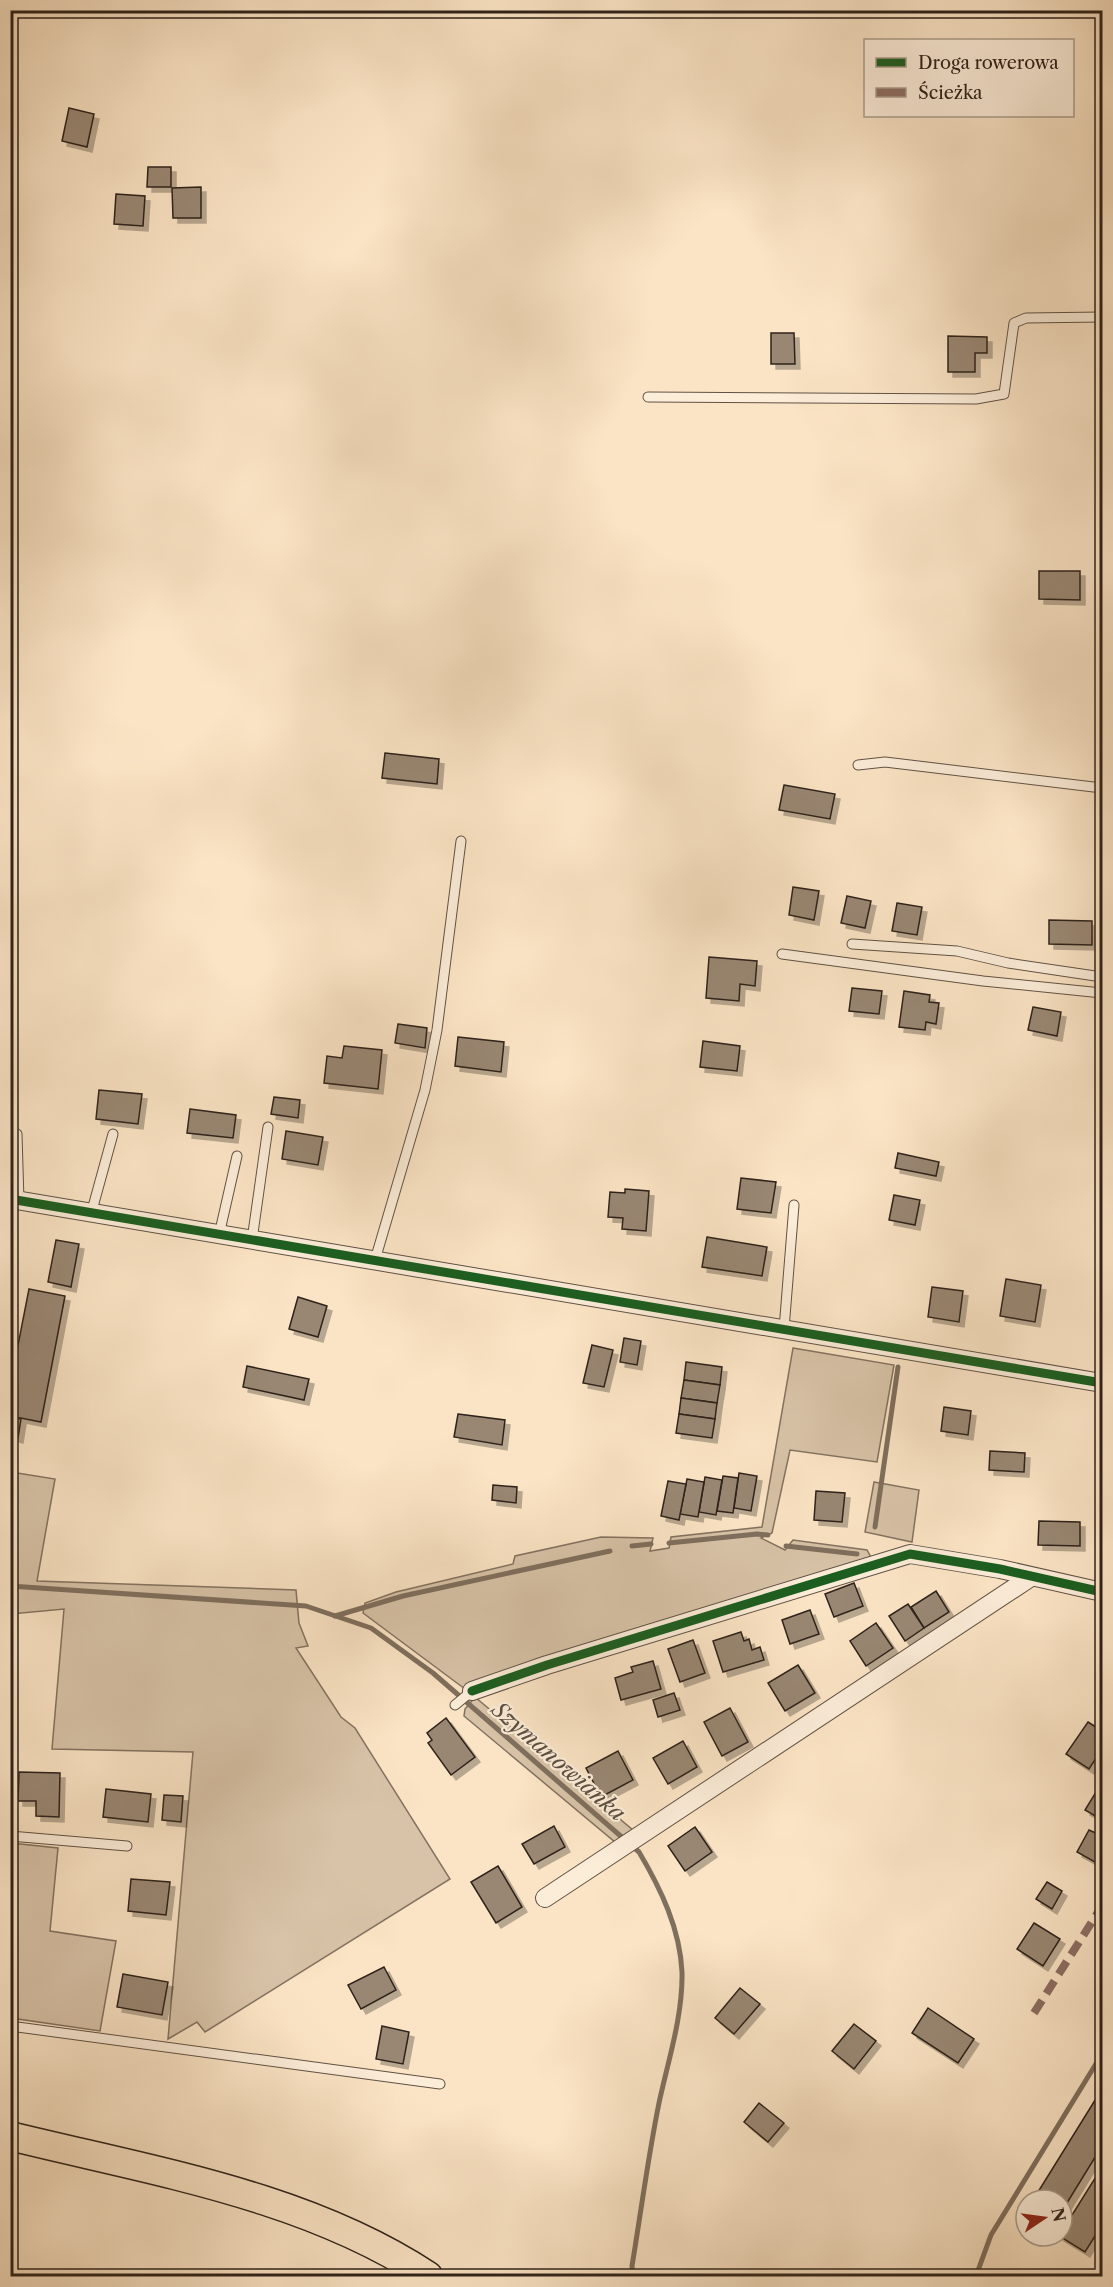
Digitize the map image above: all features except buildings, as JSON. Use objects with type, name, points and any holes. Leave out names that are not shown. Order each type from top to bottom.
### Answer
[{"type":"main road","points":[[10,2136],[210,2185],[280,2206],[340,2230],[428,2277]]},
{"type":"street","points":[[15,1200],[1102,1383]]},
{"type":"street","points":[[472,1692],[548,1665],[900,1556],[918,1554],[1102,1592]]},
{"type":"street","points":[[546,1898],[1031,1577]]},
{"type":"lane","points":[[648,396],[976,399],[1004,394],[1014,323],[1026,318],[1102,317]]},
{"type":"lane","points":[[858,765],[885,762],[1102,788]]},
{"type":"lane","points":[[375,1260],[425,1090],[437,1030],[461,841]]},
{"type":"lane","points":[[852,944],[957,951],[1008,963],[1102,977]]},
{"type":"lane","points":[[782,954],[983,981],[1102,993]]},
{"type":"lane","points":[[252,1240],[268,1127]]},
{"type":"lane","points":[[15,1200],[17,1134]]},
{"type":"lane","points":[[91,1214],[113,1134]]},
{"type":"lane","points":[[219,1235],[237,1156]]},
{"type":"lane","points":[[784,1329],[794,1205]]},
{"type":"lane","points":[[454,1705],[472,1692]]},
{"type":"lane","points":[[10,1836],[127,1846]]},
{"type":"lane","points":[[10,2026],[440,2084]]},
{"type":"shaded area","points":[[793,1348],[894,1365],[877,1462],[790,1450],[772,1533],[761,1538],[785,1550],[793,1540],[867,1550],[872,1559],[465,1689],[363,1613],[365,1603],[396,1592],[513,1564],[515,1556],[601,1537],[653,1538],[650,1551],[669,1548],[671,1537],[762,1527]]},
{"type":"shaded area","points":[[11,1472],[55,1479],[37,1581],[296,1590],[299,1623],[308,1646],[296,1648],[341,1717],[355,1728],[450,1879],[205,2032],[197,2022],[168,2039],[193,1752],[52,1749],[64,1609],[11,1614]]},
{"type":"shaded area","points":[[874,1482],[919,1490],[912,1542],[865,1532]]},
{"type":"shaded area","points":[[475,1697],[634,1831],[615,1842],[464,1716],[465,1709]]},
{"type":"shaded area","points":[[11,1843],[58,1848],[50,1931],[116,1941],[100,2031],[11,2018]]},
{"type":"waterway","points":[[875,1527],[898,1367]]},
{"type":"waterway","points":[[669,1543],[757,1534],[768,1535]]},
{"type":"waterway","points":[[632,1546],[651,1544]]},
{"type":"waterway","points":[[786,1546],[857,1554]]},
{"type":"waterway","points":[[335,1616],[403,1596],[610,1551]]},
{"type":"waterway","name":"Szymanowianka","points":[[10,1586],[306,1606],[371,1628],[433,1673],[639,1852],[655,1880],[678,1940],[682,1989],[678,2022],[651,2144],[632,2266],[633,2276]]},
{"type":"waterway","points":[[976,2276],[991,2235],[1102,2054]]},
{"type":"marked path","points":[[1034,2013],[1102,1906]]},
{"type":"cycle path","points":[[10,1199],[1102,1383]]},
{"type":"cycle path","points":[[472,1691],[547,1665],[910,1554],[1000,1569],[1102,1592]]}]
